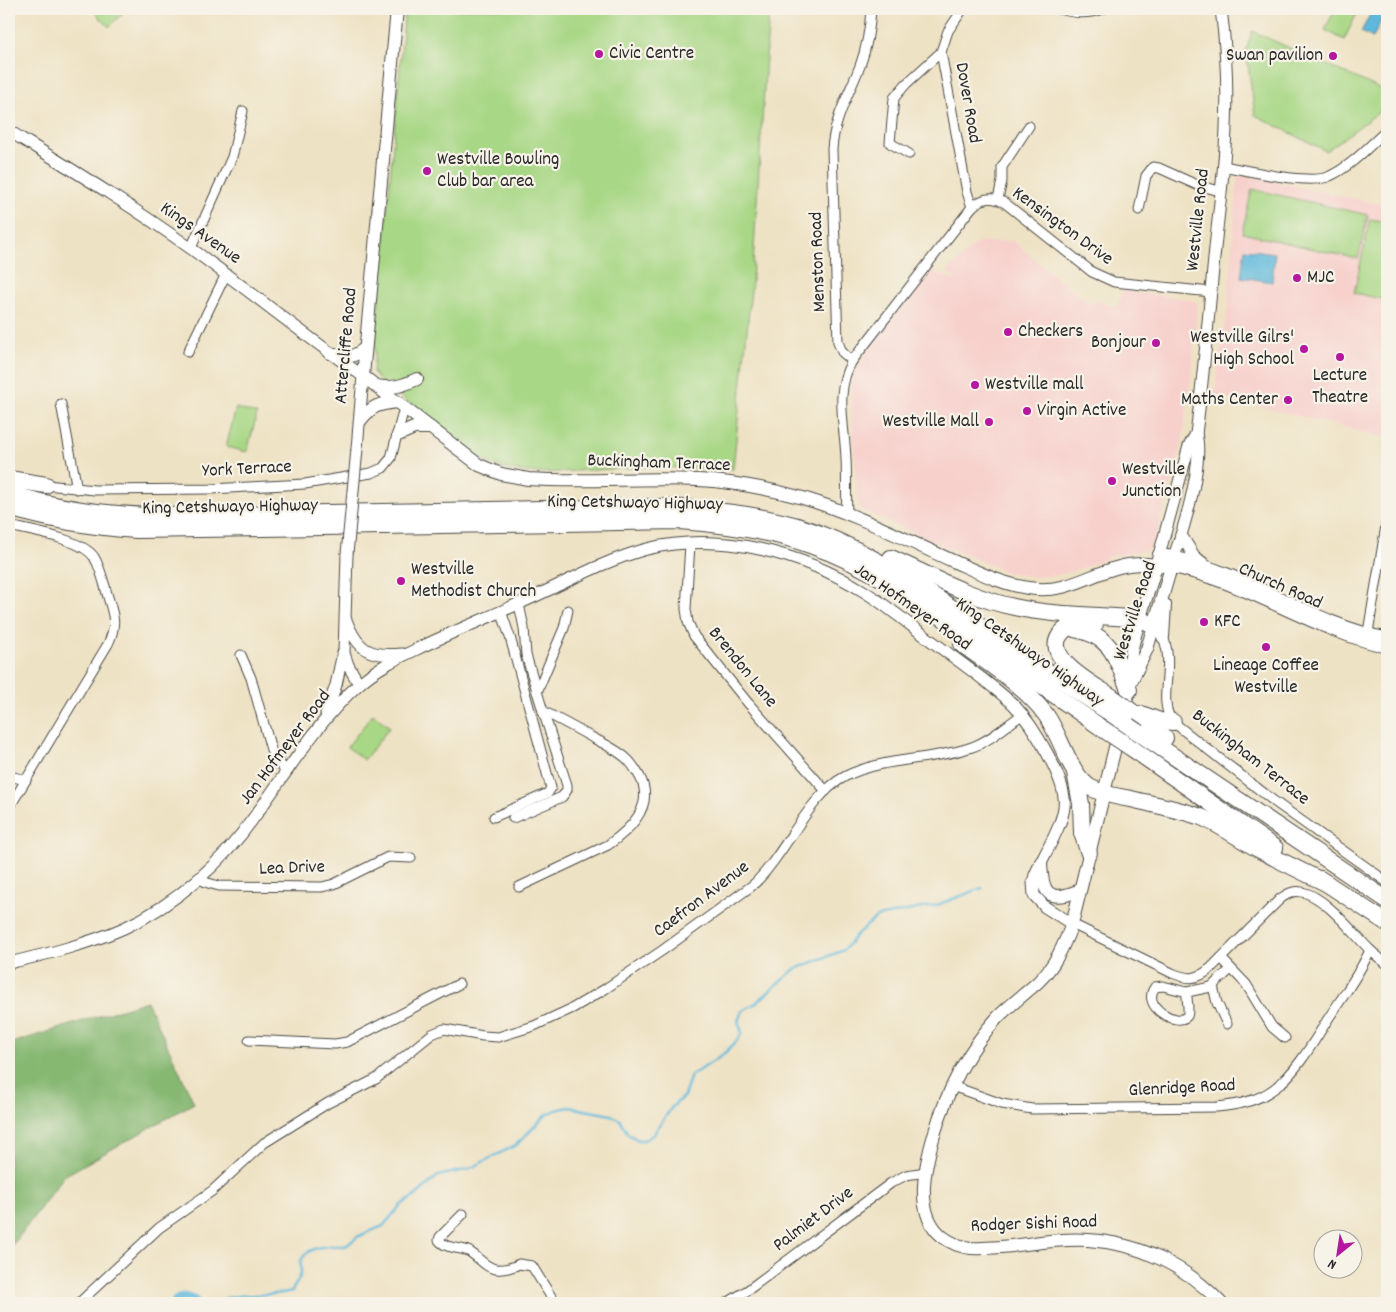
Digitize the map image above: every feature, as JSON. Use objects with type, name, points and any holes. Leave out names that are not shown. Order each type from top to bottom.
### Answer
[{"type":"highway","points":[[9,479],[46,485]]},
{"type":"highway","name":"King Cetshwayo Highway","points":[[9,493],[30,500],[72,509],[117,515],[158,516],[662,507],[723,512],[770,519],[797,526],[828,537],[865,554],[897,572],[1110,704],[1139,733],[1387,900]]},
{"type":"highway","name":"King Cetshwayo Highway","points":[[9,508],[85,525],[137,530],[679,521],[730,525],[776,534],[836,555],[887,580],[1387,923]]},
{"type":"highway","points":[[776,534],[849,568],[882,586],[1019,687],[1045,714],[1074,768],[1091,788],[1204,818],[1261,851],[1328,884]]},
{"type":"highway","points":[[828,537],[878,552],[963,591],[997,603],[1033,611],[1150,628]]},
{"type":"highway","points":[[1150,628],[1078,624],[1068,628],[1059,636],[1057,645],[1059,655],[1064,662],[1110,704],[1160,721],[1173,722]]},
{"type":"highway","points":[[1068,628],[1088,632],[1106,642],[1116,656],[1130,686]]},
{"type":"highway","points":[[1132,711],[1325,858]]},
{"type":"highway","points":[[1074,768],[1081,804],[1082,833],[1089,853]]},
{"type":"main road","name":"Attercliffe Road","points":[[363,376],[397,9]]},
{"type":"main road","points":[[330,353],[350,357],[355,356],[365,348]]},
{"type":"main road","name":"Buckingham Terrace","points":[[363,376],[479,465],[511,477],[541,480],[720,482],[786,494],[847,512],[984,574],[1028,588],[1057,588],[1075,584],[1120,566],[1158,560]]},
{"type":"main road","points":[[376,386],[397,387],[417,379]]},
{"type":"main road","points":[[360,420],[376,405],[401,405]]},
{"type":"main road","points":[[398,435],[414,428],[431,428]]},
{"type":"main road","name":"Church Road","points":[[1158,560],[1173,562]]},
{"type":"main road","name":"Westville Road","points":[[1103,792],[1130,686],[1144,659],[1150,628],[1158,560]]},
{"type":"main road","name":"Westville Road","points":[[1150,628],[1173,562]]},
{"type":"main road","name":"Rodger Sishi Road","points":[[1103,792],[1072,924],[1061,950],[1048,971],[1006,1009],[966,1059],[952,1086],[934,1136],[926,1172],[924,1202],[930,1222],[937,1232],[952,1242],[969,1248],[1065,1240],[1087,1240],[1129,1246],[1147,1252],[1193,1278],[1221,1303]]},
{"type":"main road","points":[[1041,862],[1041,879],[1048,893],[1064,896],[1080,890]]},
{"type":"street","name":"Menston Road","points":[[852,361],[842,352],[838,342],[832,149],[837,120],[861,65],[865,51],[869,34],[871,9]]},
{"type":"street","name":"Dover Road","points":[[963,9],[948,31],[941,52],[967,192],[972,206]]},
{"type":"street","points":[[1058,9],[1089,14],[1103,9]]},
{"type":"street","name":"Westville Road","points":[[1173,562],[1193,488],[1199,444],[1196,434],[1206,347],[1226,126],[1224,38],[1221,9]]},
{"type":"street","points":[[909,154],[895,148],[890,143],[894,98],[906,84],[941,52]]},
{"type":"street","points":[[191,248],[232,158],[243,111]]},
{"type":"street","points":[[998,199],[1002,181],[1002,167],[1029,126]]},
{"type":"street","points":[[1223,166],[1312,179],[1329,177],[1348,164],[1387,130]]},
{"type":"street","name":"Kings Avenue","points":[[9,131],[114,196],[191,248],[363,376]]},
{"type":"street","points":[[1139,210],[1146,176],[1152,168],[1159,168],[1197,185],[1220,191]]},
{"type":"street","name":"Kensington Drive","points":[[972,206],[981,200],[998,199],[1092,272],[1106,280],[1210,292]]},
{"type":"street","points":[[847,512],[842,387],[845,373],[852,361],[972,206]]},
{"type":"street","points":[[188,352],[226,274]]},
{"type":"street","name":"Attercliffe Road","points":[[359,684],[348,665],[344,646],[344,616],[347,554],[363,376]]},
{"type":"street","points":[[61,404],[77,489]]},
{"type":"street","name":"York Terrace","points":[[46,485],[114,491],[212,489],[288,485],[371,473],[383,468],[391,458],[398,435],[401,405]]},
{"type":"street","name":"Westville Road","points":[[1158,560],[1189,446],[1196,434]]},
{"type":"street","points":[[1171,512],[1182,503],[1186,488],[1193,488]]},
{"type":"street","points":[[1367,638],[1387,520]]},
{"type":"street","points":[[9,526],[74,542],[92,554],[98,566],[113,615],[114,627],[111,637],[9,808]]},
{"type":"street","points":[[1181,536],[1194,556],[1206,566]]},
{"type":"street","name":"Jan Hofmeyer Road","points":[[9,963],[80,944],[120,930],[159,908],[199,879],[243,833],[322,723],[359,684],[385,666],[594,568],[627,556],[668,545],[690,544],[727,544],[783,555],[854,586],[886,607],[945,651],[1004,696],[1023,714],[1045,749],[1061,783],[1065,801],[1062,817],[1033,882],[1034,895],[1045,907],[1072,924]]},
{"type":"street","name":"Brendon Lane","points":[[690,544],[686,609],[694,636],[748,703],[826,791]]},
{"type":"street","name":"Church Road","points":[[1173,562],[1184,569],[1226,583],[1346,637],[1387,638]]},
{"type":"street","name":"Church Road","points":[[1173,562],[1206,566],[1257,586],[1387,647]]},
{"type":"street","points":[[513,818],[562,797],[567,790],[526,655],[524,628],[519,604]]},
{"type":"street","points":[[537,692],[564,628],[568,610]]},
{"type":"street","points":[[494,817],[548,793],[552,788],[513,646],[501,611]]},
{"type":"street","points":[[344,616],[354,638],[363,648],[376,654],[408,654]]},
{"type":"street","name":"Buckingham Terrace","points":[[1150,628],[1168,659],[1166,707],[1168,717],[1275,802],[1387,882]]},
{"type":"street","points":[[322,723],[336,686],[344,646]]},
{"type":"street","points":[[241,655],[252,678],[272,753],[286,772]]},
{"type":"street","points":[[519,887],[608,845],[636,821],[645,799],[641,780],[627,758],[543,711]]},
{"type":"street","name":"Caefron Avenue","points":[[79,1303],[159,1228],[212,1191],[264,1143],[328,1103],[376,1079],[432,1034],[444,1029],[498,1037],[518,1032],[573,1008],[663,950],[760,878],[826,791],[846,776],[859,771],[974,747],[1023,714]]},
{"type":"street","points":[[9,776],[26,780]]},
{"type":"street","name":"Lea Drive","points":[[199,879],[219,886],[322,887],[334,884],[388,857],[411,858]]},
{"type":"street","points":[[1072,924],[1172,973],[1188,978],[1205,973],[1280,899],[1288,894],[1297,892],[1307,894],[1320,901],[1387,964]]},
{"type":"street","name":"Glenridge Road","points":[[952,1086],[1002,1104],[1032,1109],[1217,1108],[1255,1099],[1276,1088],[1292,1070],[1355,978],[1370,950]]},
{"type":"street","points":[[1221,958],[1246,984],[1272,1027],[1285,1038]]},
{"type":"street","points":[[1187,992],[1188,1013],[1185,1018],[1170,1017],[1161,1012],[1152,1000],[1152,992],[1157,987],[1187,992],[1213,986],[1231,969]]},
{"type":"street","points":[[250,1040],[335,1044],[347,1042],[459,984]]},
{"type":"street","points":[[1213,986],[1217,1003],[1227,1024]]},
{"type":"street","name":"Palmiet Drive","points":[[726,1303],[748,1290],[891,1182],[906,1175],[926,1172]]},
{"type":"street","points":[[463,1214],[440,1237],[441,1243],[452,1248],[466,1250],[494,1269],[516,1267],[519,1264],[532,1266],[555,1303]]},
{"type":"shaded area","name":"Westville Gilrs' High School","points":[[1238,174],[1387,206],[1387,438],[1214,395],[1228,303]]},
{"type":"shaded area","points":[[1013,241],[1090,304],[1098,301],[1117,307],[1123,291],[1193,300],[1197,304],[1193,362],[1183,439],[1154,544],[1147,550],[1111,556],[1086,567],[1059,575],[1035,577],[1006,572],[863,511],[859,507],[857,494],[850,389],[852,373],[880,332],[932,270],[939,275],[955,280],[948,273],[948,270],[977,243]]},
{"type":"green space","points":[[96,9],[127,9],[109,27],[95,13]]},
{"type":"green space","points":[[405,9],[769,9],[752,281],[733,469],[651,467],[538,473],[510,470],[487,463],[378,379],[373,372]]},
{"type":"green space","points":[[1335,9],[1359,9],[1344,40],[1325,30]]},
{"type":"green space","points":[[1252,31],[1387,92],[1386,107],[1326,151],[1255,115],[1246,51]]},
{"type":"green space","points":[[1252,189],[1368,215],[1358,259],[1242,233]]},
{"type":"green space","points":[[1370,219],[1387,222],[1387,300],[1354,293]]},
{"type":"green space","points":[[236,408],[257,414],[247,452],[226,447]]},
{"type":"green space","points":[[373,714],[390,727],[364,760],[347,747]]},
{"type":"green space","points":[[147,1001],[194,1103],[64,1176],[16,1241],[9,1247],[9,1044]]},
{"type":"water","points":[[1373,9],[1386,10],[1373,38],[1361,32]]},
{"type":"water","points":[[1245,249],[1275,253],[1272,282],[1241,277]]},
{"type":"waterway","points":[[213,1303],[232,1297],[292,1291],[301,1273],[301,1261],[309,1252],[327,1246],[346,1246],[357,1237],[383,1226],[401,1205],[414,1197],[438,1176],[469,1169],[516,1145],[546,1115],[556,1110],[569,1107],[611,1115],[620,1120],[628,1134],[638,1140],[644,1140],[653,1135],[672,1107],[684,1096],[691,1075],[720,1057],[737,1040],[742,1033],[738,1021],[742,1011],[756,1003],[795,969],[844,950],[857,934],[877,917],[937,905],[982,888]]},
{"type":"waterway","points":[[178,1303],[184,1300],[193,1303]]},
{"type":"place","name":"Civic Centre","points":[[599,54]]},
{"type":"place","name":"Swan pavilion","points":[[1333,56]]},
{"type":"place","name":"Westville Bowling Club bar area","points":[[427,171]]},
{"type":"place","name":"MJC","points":[[1297,278]]},
{"type":"place","name":"Checkers","points":[[1008,332]]},
{"type":"place","name":"Bonjour","points":[[1156,343]]},
{"type":"place","name":"Westville Gilrs' High School","points":[[1304,349]]},
{"type":"place","name":"Lecture Theatre","points":[[1340,357]]},
{"type":"place","name":"Westville mall","points":[[975,385]]},
{"type":"place","name":"Maths Center","points":[[1288,400]]},
{"type":"place","name":"Virgin Active","points":[[1027,411]]},
{"type":"place","name":"Westville Mall","points":[[989,422]]},
{"type":"place","name":"Westville Junction","points":[[1112,481]]},
{"type":"place","name":"Westville Methodist Church","points":[[401,581]]},
{"type":"place","name":"KFC","points":[[1204,622]]},
{"type":"place","name":"Lineage Coffee Westville","points":[[1266,647]]}]
